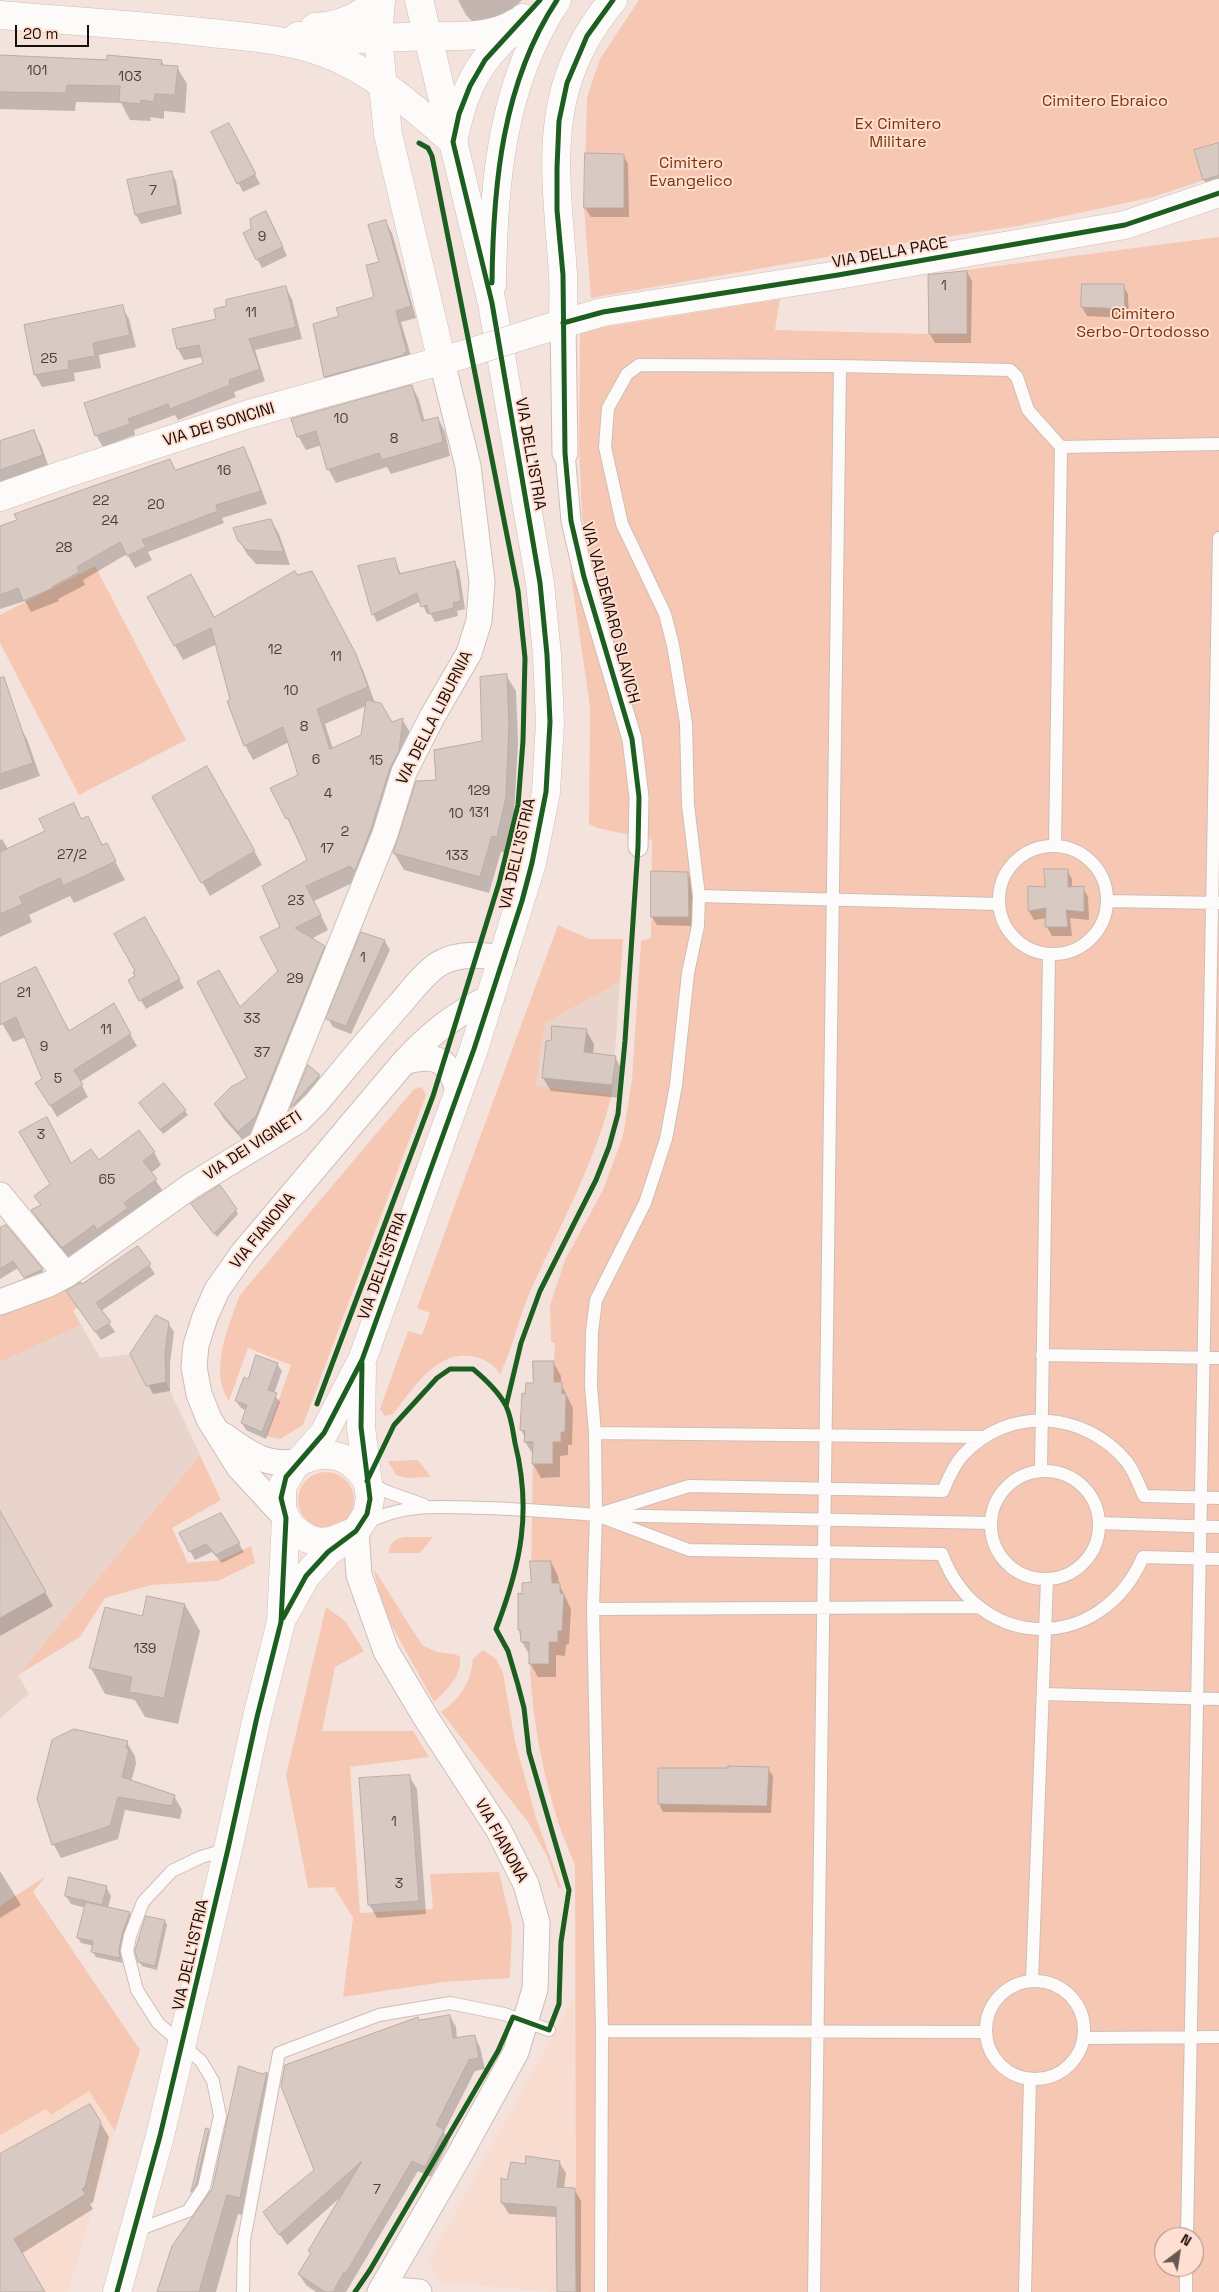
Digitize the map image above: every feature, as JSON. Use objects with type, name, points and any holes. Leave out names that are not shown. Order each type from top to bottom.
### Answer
[{"type":"main road","points":[[196,31],[329,26],[357,16],[379,0]]},
{"type":"main road","points":[[379,0],[378,38],[388,134],[452,358]]},
{"type":"main road","points":[[419,0],[492,303]]},
{"type":"main road","points":[[492,303],[493,234],[497,168],[512,104],[525,61],[557,0]]},
{"type":"main road","points":[[550,327],[563,275],[557,210],[560,121],[566,83],[587,36],[613,0]]},
{"type":"main road","points":[[196,31],[378,38],[480,35],[509,27],[531,9]]},
{"type":"main road","points":[[453,142],[459,114],[470,86],[485,60],[531,9]]},
{"type":"main road","points":[[0,15],[196,31],[285,41],[320,51],[352,66],[382,85],[453,142]]},
{"type":"main road","name":"VIA DELLA PACE","points":[[452,358],[603,312],[1125,225],[1219,193]]},
{"type":"main road","name":"VIA DELL'ISTRIA","points":[[117,2292],[136,2231],[183,2045],[257,1717],[281,1622],[286,1518],[282,1508],[282,1487],[286,1477],[324,1433],[362,1360],[504,959],[532,863],[546,792],[550,722],[547,655],[540,583],[492,303]]},
{"type":"main road","name":"VIA DEI SONCINI","points":[[0,497],[249,414],[452,358]]},
{"type":"main road","name":"VIA DELL'ISTRIA","points":[[281,1622],[306,1576],[328,1552],[356,1531],[367,1514],[370,1499],[361,1427],[362,1360]]},
{"type":"main road","points":[[301,1461],[321,1454],[334,1454],[354,1465],[367,1481]]},
{"type":"main road","points":[[286,1518],[299,1534],[320,1542],[331,1541],[356,1531]]},
{"type":"street","name":"VIA VALDEMARO SLAVICH","points":[[550,327],[571,521],[584,577],[632,739],[638,798],[638,847]]},
{"type":"street","name":"VIA DELLA LIBURNIA","points":[[261,1143],[385,834],[404,772],[432,717],[469,653],[479,620],[482,582],[468,466],[452,358]]},
{"type":"street","name":"VIA DEI VIGNETI","points":[[0,1302],[49,1284],[66,1274],[191,1186],[299,1120],[316,1103],[384,1022],[438,965],[456,957],[471,955],[487,955],[504,959]]},
{"type":"street","name":"VIA FIANONA","points":[[286,1518],[240,1467],[213,1427],[199,1394],[194,1367],[196,1345],[205,1317],[217,1290],[243,1253],[404,1062],[428,1036],[451,1019],[492,996]]},
{"type":"street","points":[[404,1062],[418,1058],[434,1059],[447,1065],[454,1075],[458,1091]]},
{"type":"street","points":[[0,1196],[66,1274]]},
{"type":"street","points":[[213,1427],[245,1451],[266,1461],[285,1464],[301,1461]]},
{"type":"street","name":"VIA FIANONA","points":[[356,1531],[359,1575],[386,1651],[426,1718],[498,1829],[526,1884],[537,1923],[535,1989],[516,2052],[381,2290]]},
{"type":"street","points":[[381,2290],[419,2292]]},
{"type":"lane","points":[[601,2292],[602,2031],[593,1609],[596,1515],[595,1433],[591,1386],[592,1332],[596,1300],[645,1203],[666,1139],[676,1085],[688,973],[698,926],[699,896],[688,805],[686,724],[673,645],[665,614],[622,524],[605,446],[608,408],[627,374],[639,365],[840,366],[1010,370],[1017,377],[1028,410],[1061,447],[1055,845]]},
{"type":"lane","points":[[814,2292],[840,366]]},
{"type":"lane","points":[[1061,447],[1219,444]]},
{"type":"lane","points":[[1187,2227],[1200,1526],[1216,903],[1219,538]]},
{"type":"lane","points":[[1055,845],[1082,853],[1098,868],[1106,884],[1108,902],[1103,924],[1091,940],[1072,952],[1049,955],[1033,951],[1015,939],[1004,924],[998,904],[999,888],[1011,864],[1032,849],[1055,845]]},
{"type":"lane","points":[[699,896],[998,904]]},
{"type":"lane","points":[[1108,902],[1216,903]]},
{"type":"lane","points":[[1040,1471],[1049,955]]},
{"type":"lane","points":[[1042,1355],[1219,1358]]},
{"type":"lane","points":[[596,1515],[689,1486],[943,1491],[952,1470],[963,1455],[983,1437],[1011,1424],[1042,1419],[1067,1422],[1093,1432],[1113,1447],[1128,1464],[1144,1496],[1219,1498]]},
{"type":"lane","points":[[595,1433],[983,1437]]},
{"type":"lane","points":[[1040,1471],[1068,1477],[1079,1484],[1090,1496],[1096,1508],[1099,1523],[1097,1538],[1092,1551],[1082,1565],[1066,1575],[1048,1579],[1032,1578],[1015,1570],[1002,1559],[995,1546],[991,1523],[995,1503],[1007,1486],[1017,1479],[1040,1471]]},
{"type":"lane","points":[[367,1481],[385,1492],[428,1507]]},
{"type":"lane","points":[[356,1531],[380,1517],[428,1507],[533,1510],[596,1515],[991,1523]]},
{"type":"lane","points":[[596,1515],[689,1550],[942,1554],[957,1586],[978,1606],[996,1619],[1017,1626],[1046,1629],[1062,1628],[1080,1622],[1105,1609],[1123,1592],[1136,1573],[1143,1557],[1219,1559]]},
{"type":"lane","points":[[1099,1523],[1219,1527]]},
{"type":"lane","points":[[1032,1981],[1048,1579]]},
{"type":"lane","points":[[593,1609],[978,1606]]},
{"type":"lane","points":[[1043,1694],[1219,1699]]},
{"type":"lane","points":[[136,2231],[188,2211],[204,2187],[220,2116],[212,2081],[201,2061],[158,2023],[137,1990],[127,1952],[144,1902],[172,1870],[201,1857],[228,1849]]},
{"type":"lane","points":[[1032,1981],[1050,1984],[1066,1992],[1072,1998],[1081,2013],[1084,2038],[1077,2056],[1068,2067],[1053,2076],[1030,2079],[1014,2074],[1000,2064],[989,2047],[986,2032],[987,2021],[995,2002],[1016,1985],[1032,1981]]},
{"type":"lane","points":[[243,2292],[244,2240],[279,2053],[379,2016],[450,2003],[525,2021],[549,2030]]},
{"type":"lane","points":[[602,2031],[986,2032]]},
{"type":"lane","points":[[1084,2038],[1219,2037]]},
{"type":"lane","points":[[1025,2292],[1030,2079]]},
{"type":"lane","points":[[1186,2277],[1186,2292]]},
{"type":"shaded area","points":[[620,982],[612,1094],[536,1086],[545,1023]]},
{"type":"shaded area","points":[[79,1280],[91,1300],[73,1310],[100,1358],[130,1354],[146,1386],[166,1382],[200,1455],[18,1675],[29,1694],[0,1718],[0,1311]]},
{"type":"shaded area","points":[[574,1997],[576,2292],[551,2292],[439,2282],[428,2262]]},
{"type":"shaded area","points":[[89,2090],[115,2131],[68,2292],[0,2292],[0,2135],[46,2109],[51,2115]]},
{"type":"green space","points":[[639,0],[1219,0],[1219,175],[1153,197],[1018,226],[918,241],[591,298],[584,208],[587,97],[600,59]]},
{"type":"green space","name":"Cimitero Serbo-Ortodosso","points":[[1219,237],[1219,2292],[576,2292],[575,1866],[558,1823],[543,1768],[533,1706],[529,1643],[521,1642],[520,1630],[518,1630],[518,1593],[522,1593],[522,1583],[531,1582],[533,1443],[524,1442],[525,1431],[520,1430],[522,1393],[525,1394],[526,1383],[533,1383],[533,1361],[554,1361],[555,1343],[551,1342],[550,1305],[565,1260],[603,1190],[623,1136],[632,1080],[641,941],[651,938],[652,840],[644,838],[582,516],[579,448],[580,331],[780,299],[775,330],[928,334],[928,275]]},
{"type":"green space","points":[[95,566],[186,740],[79,795],[0,643],[0,615]]},
{"type":"green space","points":[[570,569],[586,612],[624,742],[631,794],[630,835],[597,828],[589,824],[590,707]]},
{"type":"green space","points":[[558,925],[589,939],[623,939],[620,982],[545,1023],[536,1086],[612,1094],[596,1146],[576,1195],[530,1292],[500,1374],[491,1364],[479,1358],[465,1356],[452,1358],[440,1363],[429,1371],[393,1414],[385,1416],[380,1409],[408,1331],[422,1335],[430,1313],[417,1308]]},
{"type":"green space","points":[[422,1087],[426,1095],[303,1425],[280,1439],[266,1436],[291,1365],[248,1348],[229,1401],[223,1389],[220,1376],[220,1362],[226,1334],[240,1295],[414,1089]]},
{"type":"green space","points":[[79,1280],[91,1300],[73,1310],[80,1325],[0,1362],[0,1311]]},
{"type":"green space","points":[[200,1455],[221,1500],[172,1528],[188,1563],[221,1560],[251,1546],[255,1563],[218,1581],[151,1585],[105,1598],[80,1637],[18,1675]]},
{"type":"green space","points":[[418,1460],[431,1477],[406,1478],[396,1475],[388,1461]]},
{"type":"green space","points":[[320,1472],[332,1472],[346,1480],[354,1494],[352,1511],[346,1520],[332,1528],[320,1528],[310,1523],[303,1516],[298,1506],[298,1494],[303,1484],[310,1477]]},
{"type":"green space","points":[[403,1537],[433,1537],[420,1553],[389,1553],[393,1542]]},
{"type":"green space","points":[[374,1569],[422,1645],[437,1652],[455,1654],[460,1657],[459,1670],[453,1682],[434,1702],[382,1608]]},
{"type":"green space","points":[[326,1607],[345,1621],[364,1651],[335,1667],[322,1731],[413,1731],[429,1757],[350,1767],[360,1913],[433,1909],[430,1874],[499,1872],[512,1927],[510,1978],[444,1982],[343,1997],[353,1918],[334,1887],[308,1888],[286,1775]]},
{"type":"green space","points":[[483,1650],[496,1659],[503,1673],[515,1741],[536,1818],[561,1887],[559,1889],[547,1856],[528,1822],[441,1712],[464,1689],[470,1675],[473,1659]]},
{"type":"green space","points":[[46,1876],[33,1892],[140,2050],[115,2131],[89,2091],[51,2115],[46,2109],[0,2135],[0,1906]]},
{"type":"building","points":[[0,55],[107,60],[107,55],[162,60],[161,65],[178,66],[175,95],[155,94],[154,102],[141,100],[141,104],[119,102],[120,86],[67,85],[66,93],[0,92]]},
{"type":"building","points":[[229,123],[256,174],[237,184],[211,132]]},
{"type":"building","points":[[1219,143],[1219,175],[1203,180],[1194,150]]},
{"type":"building","points":[[585,153],[624,154],[624,208],[584,208]]},
{"type":"building","points":[[172,171],[178,205],[135,215],[127,180]]},
{"type":"building","points":[[266,211],[283,247],[256,260],[243,233],[251,229],[250,219]]},
{"type":"building","points":[[386,220],[411,306],[396,311],[407,352],[404,355],[324,377],[313,324],[339,316],[336,308],[374,297],[366,265],[379,262],[368,225]]},
{"type":"building","points":[[967,271],[967,334],[929,334],[928,275]]},
{"type":"building","points":[[1082,284],[1124,284],[1125,309],[1081,307]]},
{"type":"building","points":[[286,286],[296,327],[249,339],[260,369],[229,380],[230,385],[170,409],[168,404],[128,419],[130,424],[95,436],[84,403],[203,363],[199,345],[177,349],[172,329],[216,319],[214,309],[226,306],[226,300]]},
{"type":"building","points":[[123,305],[130,335],[93,343],[95,356],[68,361],[69,369],[34,375],[24,325]]},
{"type":"building","points":[[412,385],[422,421],[438,417],[443,442],[382,460],[379,453],[327,470],[316,431],[297,437],[291,419]]},
{"type":"building","points":[[34,430],[43,455],[0,470],[0,441]]},
{"type":"building","points":[[244,447],[261,491],[216,505],[218,511],[142,540],[146,547],[127,556],[120,542],[77,567],[79,572],[53,588],[23,601],[18,588],[0,595],[0,526],[17,520],[14,514],[170,459],[175,470]]},
{"type":"building","points":[[271,519],[284,552],[247,550],[238,541],[233,528]]},
{"type":"building","points":[[395,558],[399,574],[455,561],[461,601],[453,603],[454,608],[429,614],[427,605],[421,607],[417,593],[372,615],[358,566]]},
{"type":"building","points":[[295,571],[297,575],[312,571],[356,654],[368,687],[317,709],[330,749],[361,735],[366,700],[381,703],[392,722],[403,718],[399,751],[390,768],[371,829],[355,871],[350,866],[306,886],[321,915],[295,928],[325,946],[256,1116],[238,1132],[214,1104],[231,1087],[247,1078],[197,982],[219,970],[240,1007],[278,971],[260,937],[280,927],[262,886],[307,860],[288,818],[286,819],[270,788],[298,775],[283,727],[244,746],[227,701],[230,699],[211,628],[174,646],[147,597],[191,574],[214,617]]},
{"type":"building","points":[[507,674],[509,725],[506,797],[497,837],[492,836],[480,877],[393,853],[416,781],[436,780],[434,750],[482,741],[480,677]]},
{"type":"building","points":[[4,677],[33,763],[0,774],[0,678]]},
{"type":"building","points":[[207,766],[255,851],[201,883],[152,797]]},
{"type":"building","points":[[74,803],[81,819],[88,816],[102,845],[107,843],[116,861],[63,886],[60,878],[19,897],[23,904],[0,914],[0,852],[45,831],[39,819]]},
{"type":"building","points":[[1044,869],[1068,869],[1068,887],[1084,886],[1084,912],[1066,910],[1068,927],[1045,927],[1046,908],[1028,911],[1028,886],[1045,887]]},
{"type":"building","points":[[651,871],[688,872],[689,917],[651,917]]},
{"type":"building","points":[[145,917],[180,979],[139,1001],[128,980],[135,976],[133,972],[135,971],[114,934]]},
{"type":"building","points":[[361,932],[385,940],[346,1026],[326,1019]]},
{"type":"building","points":[[36,967],[69,1031],[114,1003],[131,1034],[74,1070],[83,1085],[50,1106],[35,1083],[42,1079],[16,1017],[0,1025],[0,984]]},
{"type":"building","points":[[552,1026],[587,1029],[584,1052],[616,1056],[612,1085],[542,1078],[546,1041],[551,1040]]},
{"type":"building","points":[[308,1065],[320,1075],[290,1108]]},
{"type":"building","points":[[164,1083],[186,1110],[160,1130],[139,1103]]},
{"type":"building","points":[[47,1117],[71,1163],[91,1149],[99,1160],[139,1130],[155,1152],[143,1161],[157,1179],[124,1203],[128,1208],[97,1230],[94,1225],[62,1248],[31,1210],[41,1205],[34,1196],[50,1184],[19,1132]]},
{"type":"building","points":[[220,1185],[237,1209],[214,1234],[191,1204]]},
{"type":"building","points":[[6,1225],[43,1269],[24,1278],[13,1261],[0,1269],[0,1228]]},
{"type":"building","points":[[138,1246],[151,1264],[96,1303],[111,1322],[95,1332],[66,1291],[81,1282],[82,1284]]},
{"type":"building","points":[[156,1315],[169,1322],[165,1353],[166,1382],[146,1386],[130,1354]]},
{"type":"building","points":[[256,1355],[278,1363],[268,1390],[277,1393],[262,1432],[241,1423],[247,1405],[235,1401],[244,1377],[248,1379]]},
{"type":"building","points":[[533,1361],[554,1361],[554,1382],[562,1382],[562,1394],[566,1393],[565,1432],[561,1432],[561,1442],[553,1442],[553,1464],[532,1464],[533,1442],[524,1442],[525,1431],[520,1430],[522,1393],[525,1394],[526,1383],[533,1383]]},
{"type":"building","points":[[0,1511],[46,1592],[0,1618]]},
{"type":"building","points":[[221,1513],[240,1543],[216,1555],[206,1544],[189,1552],[179,1533]]},
{"type":"building","points":[[530,1561],[551,1561],[552,1583],[560,1583],[560,1593],[564,1594],[562,1631],[558,1631],[558,1642],[549,1642],[549,1664],[529,1664],[529,1642],[521,1642],[520,1630],[518,1630],[518,1593],[522,1594],[522,1583],[531,1582]]},
{"type":"building","points":[[147,1596],[185,1604],[164,1698],[129,1692],[132,1677],[89,1668],[105,1607],[142,1616]]},
{"type":"building","points":[[74,1729],[128,1741],[126,1748],[129,1749],[122,1777],[175,1795],[172,1806],[118,1797],[110,1826],[52,1845],[37,1799],[52,1740]]},
{"type":"building","points":[[728,1766],[769,1767],[767,1806],[658,1804],[658,1768],[728,1768]]},
{"type":"building","points":[[410,1775],[419,1901],[368,1905],[359,1778]]},
{"type":"building","points":[[69,1877],[107,1886],[102,1905],[65,1896]]},
{"type":"building","points":[[86,1902],[130,1912],[122,1934],[119,1950],[120,1958],[91,1952],[93,1941],[77,1938]]},
{"type":"building","points":[[146,1916],[165,1920],[155,1966],[138,1962],[135,1951]]},
{"type":"building","points":[[450,2015],[453,2038],[475,2035],[479,2058],[469,2060],[436,2125],[444,2130],[425,2167],[412,2161],[346,2273],[344,2272],[333,2292],[325,2292],[298,2274],[311,2253],[308,2251],[362,2161],[279,2235],[263,2212],[314,2170],[281,2086],[285,2065],[418,2017],[419,2020]]},
{"type":"building","points":[[239,2066],[262,2074],[267,2072],[240,2198],[227,2195],[199,2292],[157,2292],[172,2246],[212,2189]]},
{"type":"building","points":[[90,2104],[101,2122],[85,2187],[82,2189],[86,2194],[14,2239],[45,2292],[0,2292],[0,2154]]},
{"type":"building","points":[[206,2128],[209,2129],[196,2184],[191,2192]]},
{"type":"building","points":[[526,2156],[560,2161],[557,2187],[575,2188],[576,2292],[557,2292],[556,2207],[501,2203],[501,2178],[507,2180],[511,2162],[525,2164]]},
{"type":"cycle path","points":[[117,2292],[160,2136],[228,1849],[257,1717],[281,1622],[286,1518],[281,1498],[286,1477],[324,1433],[362,1360],[474,1049],[522,901],[532,863],[546,792],[550,722],[547,655],[540,583],[492,303],[453,142],[459,114],[470,86],[485,60],[540,0]]},
{"type":"cycle path","points":[[492,283],[495,210],[504,136],[524,66],[538,32],[557,0]]},
{"type":"cycle path","points":[[506,1406],[521,1343],[540,1291],[596,1180],[609,1147],[618,1114],[625,1041],[638,847],[639,797],[632,739],[584,577],[571,521],[565,453],[563,275],[557,210],[559,121],[567,83],[587,36],[613,0]]},
{"type":"cycle path","points":[[317,1404],[433,1096],[499,883],[518,805],[523,741],[525,658],[518,591],[432,156],[428,148],[419,143]]},
{"type":"cycle path","points":[[563,323],[603,312],[838,275],[1125,225],[1219,193]]},
{"type":"cycle path","points":[[283,1618],[306,1576],[328,1552],[356,1531],[367,1514],[370,1499],[361,1427],[362,1363]]},
{"type":"cycle path","points":[[355,2292],[370,2270],[498,2051],[513,2017],[549,2030],[559,2004],[561,1942],[569,1890],[529,1752],[524,1708],[518,1685],[508,1651],[496,1629],[512,1582],[521,1537],[523,1515],[520,1468],[512,1424],[506,1406],[496,1391],[473,1369],[450,1369],[437,1378],[394,1425],[367,1481]]},
{"type":"park label","name":"Cimitero Ebraico","points":[[1105,102]]},
{"type":"park label","name":"Ex Cimitero Militare","points":[[898,134]]},
{"type":"park label","name":"Cimitero Evangelico","points":[[691,173]]}]
